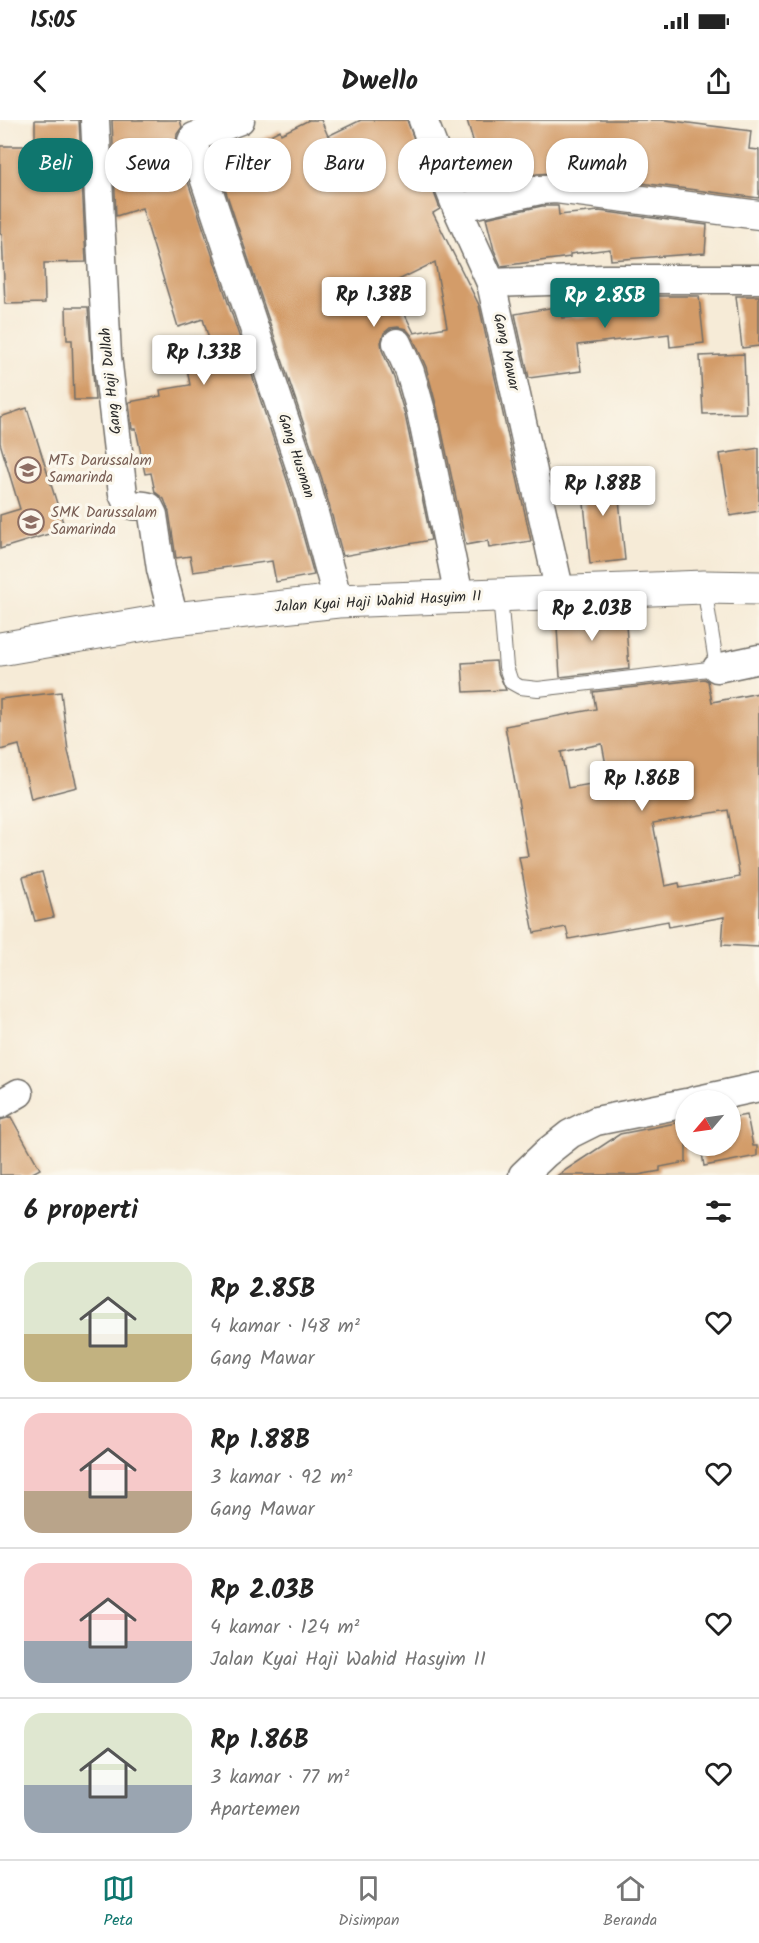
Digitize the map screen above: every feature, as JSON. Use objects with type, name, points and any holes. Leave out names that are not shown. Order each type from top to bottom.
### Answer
[{"type":"street","name":"Gang Haji Dullah","points":[[94,120],[106,356],[123,494],[128,504],[134,507],[144,505],[149,507],[153,515],[161,569],[174,619]]},
{"type":"street","name":"Gang Husman","points":[[240,120],[194,137],[192,141],[306,484],[338,601]]},
{"type":"street","name":"Gang Mawar","points":[[423,120],[457,208],[491,283],[560,593]]},
{"type":"street","points":[[457,208],[540,190],[556,189],[759,215]]},
{"type":"street","points":[[491,283],[604,279],[759,279]]},
{"type":"street","points":[[397,343],[410,372],[421,411],[459,596]]},
{"type":"street","name":"Jalan Kyai Haji Wahid Hasyim II","points":[[0,649],[174,619],[338,601],[704,587],[759,588]]},
{"type":"street","points":[[717,668],[759,659]]},
{"type":"street","points":[[741,1091],[759,1087]]},
{"type":"street","points":[[523,1175],[570,1134],[596,1121],[675,1105]]},
{"type":"lane","points":[[500,595],[506,667],[511,682],[520,687],[538,688],[717,668],[704,587]]},
{"type":"building","points":[[35,120],[79,120],[80,138],[35,138]]},
{"type":"building","points":[[112,120],[180,120],[182,127],[177,138],[113,138]]},
{"type":"building","points":[[309,120],[321,120],[328,136],[361,120],[407,120],[414,138],[398,138],[398,192],[434,192],[440,209],[433,213],[479,305],[531,541],[489,548],[488,541],[466,545],[426,367],[412,336],[406,329],[398,327],[390,328],[384,333],[381,342],[382,350],[394,378],[405,415],[431,540],[343,556],[322,479],[226,192],[291,192],[291,138],[264,138],[280,130],[281,134]],"holes":[[[435,262],[447,327],[414,333],[390,284]]]},
{"type":"building","points":[[467,120],[665,120],[751,131],[749,149],[759,150],[759,198],[648,184],[648,138],[546,138],[546,173],[534,175],[534,138],[472,138]]},
{"type":"building","points":[[0,146],[18,146],[18,192],[83,192],[86,262],[44,263],[45,303],[5,304],[2,234],[0,234]]},
{"type":"building","points":[[115,192],[191,192],[290,489],[314,575],[276,582],[272,561],[193,572],[190,556],[176,558],[169,512],[164,499],[155,492],[151,473],[145,474],[136,429],[132,429],[129,402],[161,396],[160,390],[190,385],[187,368],[216,363],[203,319],[178,327],[142,208],[116,216]]},
{"type":"building","points":[[542,206],[558,206],[559,215],[599,211],[707,225],[705,253],[611,260],[610,249],[501,266],[494,250],[486,218]]},
{"type":"building","points":[[606,296],[699,296],[704,343],[670,347],[669,334],[578,345],[581,371],[529,378],[515,314],[560,306],[562,318],[608,315]]},
{"type":"building","points":[[736,296],[759,296],[759,346],[742,348]]},
{"type":"building","points":[[66,307],[88,307],[95,400],[74,400],[72,340],[67,340]]},
{"type":"building","points":[[744,354],[746,413],[703,414],[700,356]]},
{"type":"building","name":"MTs Darussalam Samarinda","points":[[27,408],[65,529],[0,549],[0,515],[20,509],[0,443],[0,417]]},
{"type":"building","points":[[759,448],[759,511],[730,516],[720,454]]},
{"type":"building","points":[[616,469],[625,560],[590,564],[581,473]]},
{"type":"building","points":[[625,609],[629,669],[560,677],[556,611]]},
{"type":"building","points":[[496,661],[497,670],[506,690],[464,692],[462,663]]},
{"type":"building","points":[[704,679],[708,681],[712,702],[759,693],[759,947],[722,945],[724,917],[669,927],[668,921],[569,939],[566,927],[534,933],[519,857],[528,856],[505,726],[596,709],[593,692]],"holes":[[[602,744],[609,781],[568,788],[561,752]],[[728,810],[740,877],[680,888],[679,883],[665,886],[653,823]]]},
{"type":"building","points":[[61,692],[68,751],[77,787],[31,799],[19,745],[0,750],[0,699]]},
{"type":"building","points":[[42,872],[54,917],[35,921],[23,877]]},
{"type":"building","points":[[747,1115],[753,1146],[757,1146],[757,1156],[704,1166],[702,1156],[741,1156],[741,1116]]},
{"type":"building","points":[[11,1117],[40,1169],[29,1175],[0,1175],[0,1120]]},
{"type":"building","points":[[675,1123],[675,1156],[686,1156],[686,1162],[660,1167],[660,1171],[638,1175],[558,1175],[620,1134]]},
{"type":"place","name":"MTs Darussalam Samarinda","points":[[28,470]]},
{"type":"place","name":"SMK Darussalam Samarinda","points":[[31,522]]}]
